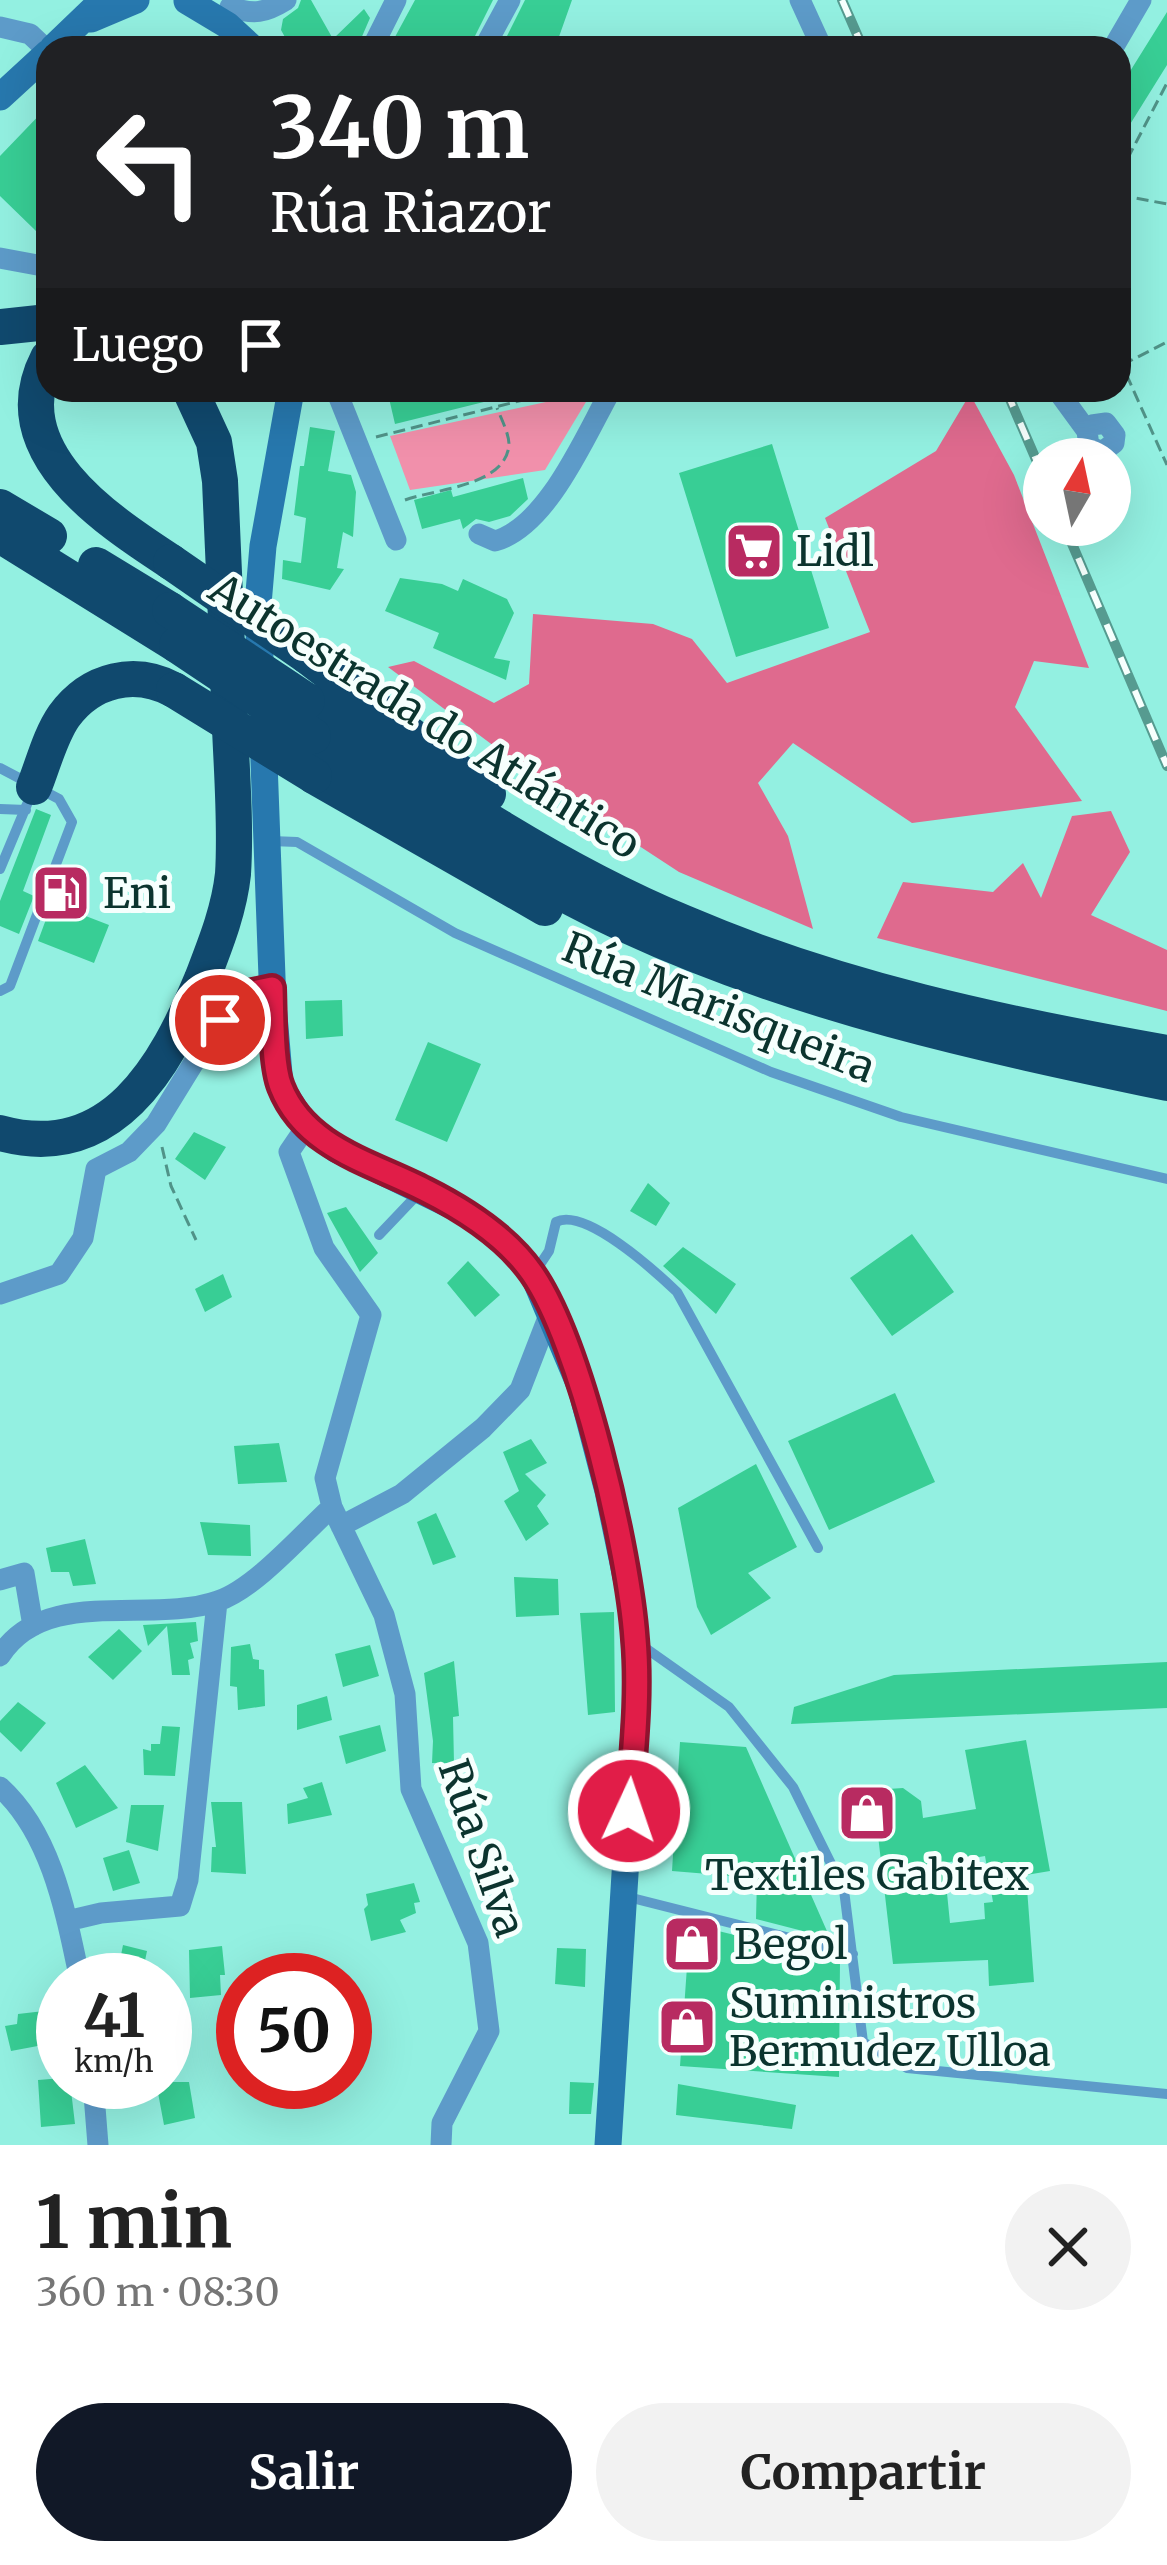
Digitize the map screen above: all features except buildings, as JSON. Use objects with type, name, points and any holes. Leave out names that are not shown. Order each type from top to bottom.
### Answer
[{"type":"highway","points":[[0,327],[36,323]]},
{"type":"highway","points":[[36,371],[30,377],[20,424],[41,472],[62,491],[307,656],[549,840],[582,874]]},
{"type":"highway","points":[[0,1114],[41,1124],[66,1121],[118,1093],[158,1039],[203,937],[214,894],[219,818],[204,463],[179,402]]},
{"type":"highway","points":[[0,1133],[48,1139],[75,1133],[129,1103],[164,1060],[183,1024],[228,905],[234,839],[220,481],[214,442],[196,402]]},
{"type":"highway","name":"Autoestrada do Atlántico","points":[[0,507],[173,628]]},
{"type":"highway","name":"Autoestrada do Atlántico","points":[[0,535],[173,628]]},
{"type":"highway","points":[[173,628],[310,719]]},
{"type":"highway","points":[[14,784],[78,700],[99,686],[142,677],[174,690],[475,872],[637,952],[750,994],[823,1002]]},
{"type":"highway","name":"Autoestrada do Atlántico","points":[[310,719],[427,781],[582,874],[680,922],[851,983],[1040,1031],[1167,1053]]},
{"type":"highway","name":"Autoestrada do Atlántico","points":[[310,719],[532,875],[622,923],[823,1002],[943,1036],[1167,1083]]},
{"type":"main road","points":[[66,36],[103,0]]},
{"type":"main road","points":[[76,26],[136,0]]},
{"type":"main road","points":[[176,0],[190,1],[237,36]]},
{"type":"main road","points":[[228,4],[245,36]]},
{"type":"main road","points":[[0,97],[36,64]]},
{"type":"main road","points":[[289,402],[263,546],[258,604],[280,1086],[306,1126],[336,1149],[423,1188],[505,1241],[533,1274],[581,1388],[608,1491],[636,1641],[608,2145]]},
{"type":"street","points":[[228,4],[249,13],[266,13],[286,0]]},
{"type":"street","points":[[378,36],[396,0]]},
{"type":"street","points":[[490,36],[510,0]]},
{"type":"street","points":[[800,0],[816,36]]},
{"type":"street","points":[[1120,36],[1141,0]]},
{"type":"street","points":[[0,27],[36,39]]},
{"type":"street","points":[[0,258],[36,261]]},
{"type":"street","points":[[341,402],[396,540]]},
{"type":"street","points":[[479,534],[495,541],[527,524],[568,466],[604,402]]},
{"type":"street","points":[[1066,402],[1087,431]]},
{"type":"street","points":[[0,1294],[59,1274],[83,1238],[96,1169],[129,1152],[156,1124],[220,1020],[244,994],[272,988]]},
{"type":"street","points":[[306,1126],[289,1152],[323,1248],[371,1315],[325,1478],[337,1516]]},
{"type":"street","points":[[0,1656],[33,1627],[57,1615],[217,1602],[337,1516],[402,1494],[520,1390],[551,1310]]},
{"type":"street","name":"Rúa Silva","points":[[337,1516],[384,1615],[405,1694],[412,1789],[478,1943],[489,2031],[442,2123],[441,2145]]},
{"type":"street","points":[[0,1580],[24,1573],[33,1627]]},
{"type":"street","points":[[67,1921],[180,1906],[188,1880],[217,1602]]},
{"type":"street","points":[[0,1787],[45,1850],[74,1953]]},
{"type":"street","points":[[95,2109],[98,2145]]},
{"type":"lane","points":[[0,809],[14,784]]},
{"type":"lane","points":[[0,869],[14,784]]},
{"type":"lane","points":[[0,991],[10,986],[71,823],[59,799],[14,784]]},
{"type":"lane","name":"Rúa Marisqueira","points":[[268,841],[297,842],[455,933],[772,1072],[901,1117],[1167,1179]]},
{"type":"lane","points":[[379,1235],[423,1188]]},
{"type":"lane","points":[[533,1274],[548,1251],[556,1222],[566,1217],[580,1220],[646,1262],[677,1292],[818,1548]]},
{"type":"lane","points":[[636,1641],[729,1707],[793,1787],[844,1890],[863,2042],[907,2068],[1167,2093]]},
{"type":"lane","points":[[625,1897],[853,1954]]},
{"type":"path","points":[[1131,150],[1167,83]]},
{"type":"path","points":[[1131,197],[1167,204]]},
{"type":"path","points":[[1131,360],[1167,342]]},
{"type":"path","points":[[1131,384],[1167,465]]},
{"type":"path","points":[[357,442],[516,402]]},
{"type":"path","points":[[386,507],[486,476],[501,466],[509,443],[497,407]]},
{"type":"path","points":[[156,1124],[171,1186],[196,1240]]},
{"type":"shaded area","points":[[546,402],[586,402],[545,470],[410,490],[390,436]]},
{"type":"shaded area","points":[[965,402],[974,402],[1023,498],[1023,546],[1042,546],[1089,668],[1034,661],[1015,707],[1082,801],[912,823],[793,743],[758,783],[788,836],[813,929],[679,872],[549,787],[388,667],[414,661],[494,703],[529,684],[533,614],[653,624],[692,639],[727,683],[870,632],[825,518],[936,451]]},
{"type":"shaded area","points":[[1111,811],[1130,852],[1091,915],[1167,950],[1167,1011],[877,938],[903,882],[993,892],[1023,863],[1041,898],[1072,816]]},
{"type":"railway","points":[[842,0],[858,36]]},
{"type":"railway","points":[[1011,402],[1027,438]]},
{"type":"railway","points":[[1073,546],[1167,766]]},
{"type":"place","name":"Lidl","points":[[754,551]]},
{"type":"place","name":"Eni","points":[[61,893]]},
{"type":"place","name":"Textiles Gabitex","points":[[867,1813]]},
{"type":"place","name":"Begol","points":[[692,1944]]},
{"type":"place","name":"Suministros Bermudez Ulloa","points":[[687,2027]]},
{"type":"route","points":[[220,1020],[244,994],[272,988],[280,1086],[306,1126],[336,1149],[465,1212],[505,1241],[533,1274],[581,1388],[632,1606],[637,1683],[629,1811]]}]
